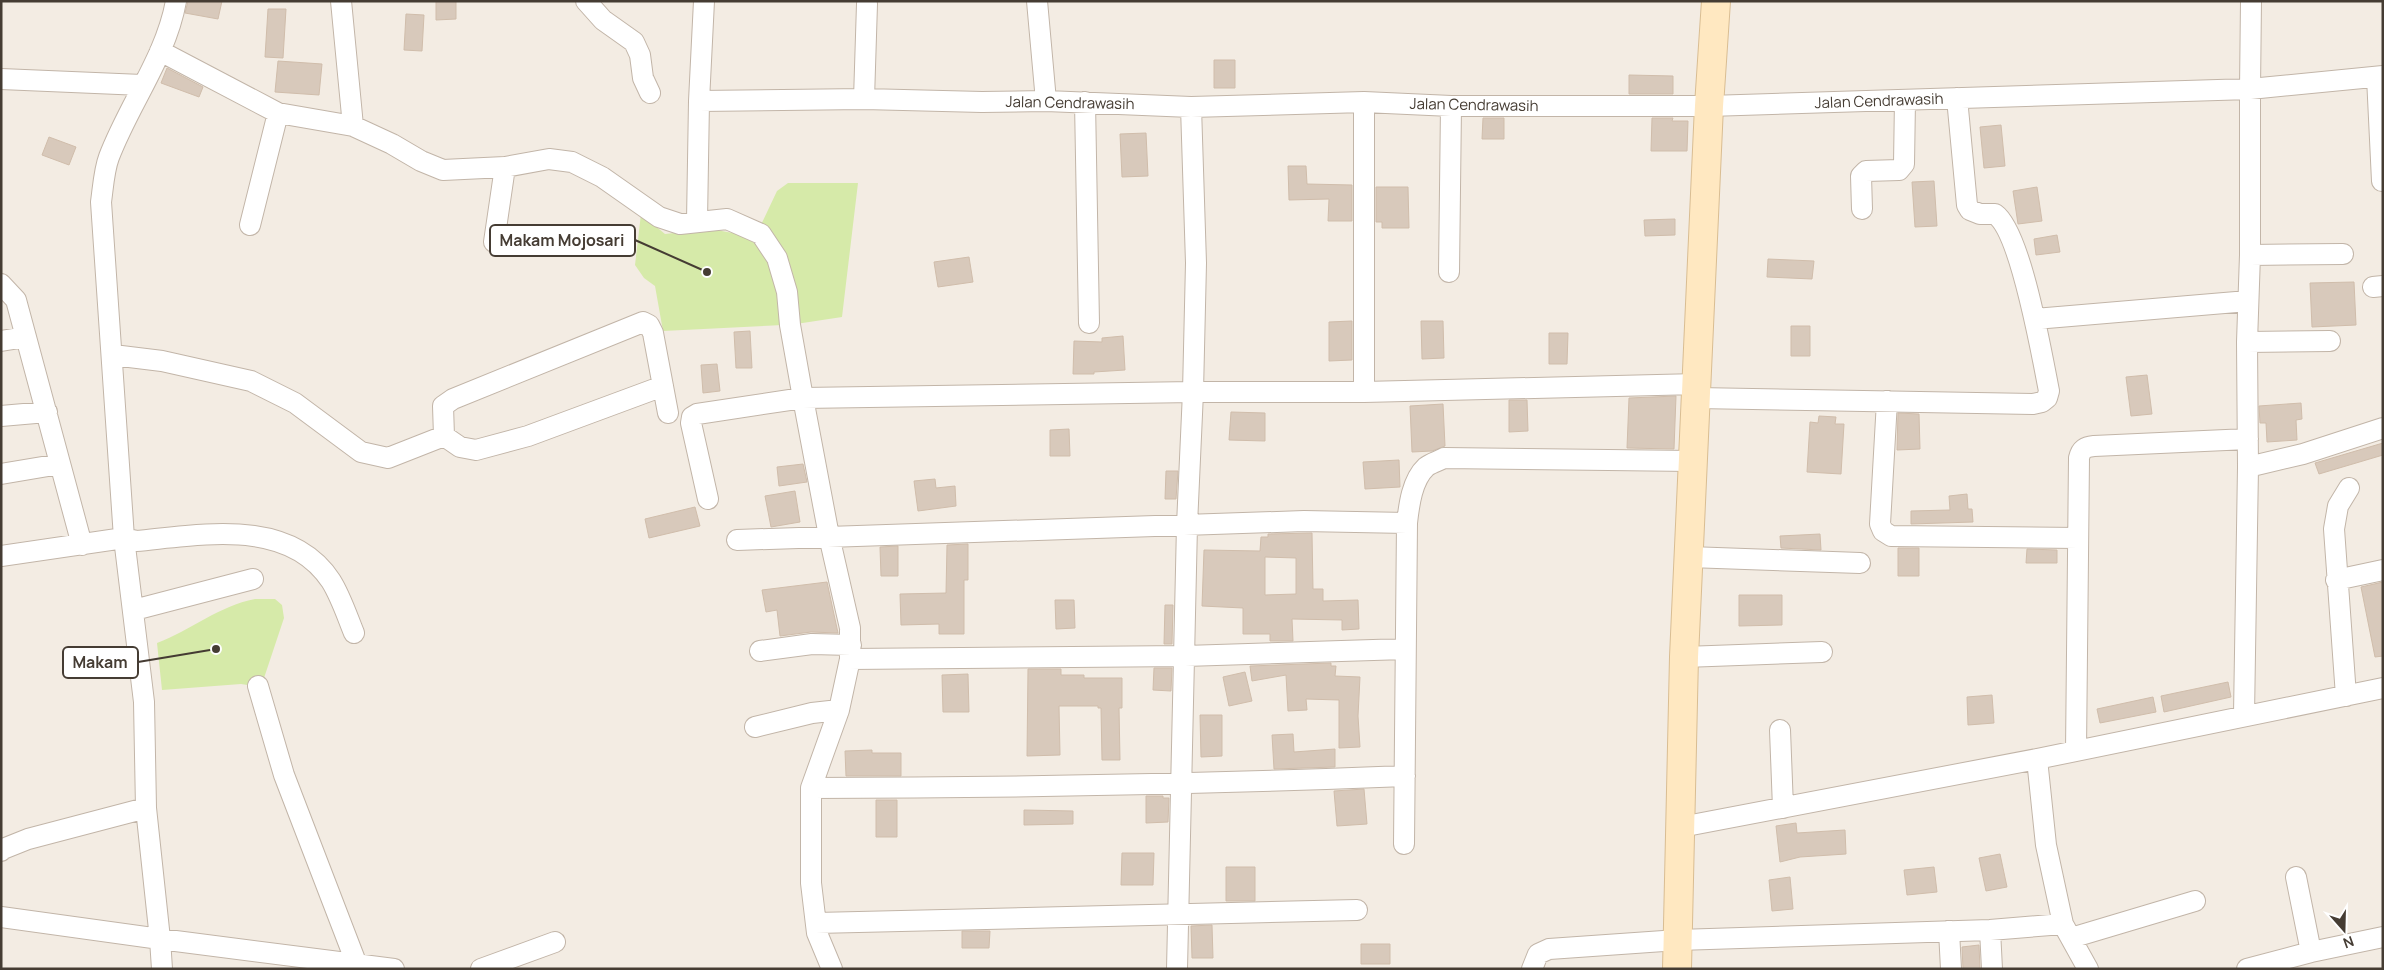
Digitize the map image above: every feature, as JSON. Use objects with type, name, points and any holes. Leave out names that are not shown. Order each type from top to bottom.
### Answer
[{"type":"main road","points":[[1677,969],[1688,557],[1692,462],[1698,391],[1709,106],[1716,1]]},
{"type":"street","points":[[162,969],[146,808],[144,702],[124,538],[113,355],[101,202],[108,158],[160,51],[172,22],[176,1]]},
{"type":"street","points":[[341,1],[353,126]]},
{"type":"street","points":[[586,1],[609,24],[634,42],[640,55],[643,78],[650,93]]},
{"type":"street","points":[[697,222],[699,101],[704,1]]},
{"type":"street","points":[[1037,1],[1046,101]]},
{"type":"street","points":[[2244,715],[2248,467],[2247,342],[2250,255],[2251,1]]},
{"type":"street","points":[[864,99],[867,4]]},
{"type":"street","points":[[160,51],[278,113],[353,126],[392,144],[420,161],[443,170],[504,167],[549,159],[572,162],[602,177],[659,217],[680,224],[727,219],[762,234],[777,258],[787,292],[790,325],[803,398],[829,536],[844,596],[850,652],[839,710],[812,788],[811,883],[817,933],[832,969]]},
{"type":"street","points":[[2380,77],[2382,181]]},
{"type":"street","name":"Jalan Cendrawasih","points":[[699,101],[864,99],[982,102],[1046,101],[1191,107],[1364,102],[1451,106],[1709,106],[2250,89],[2380,77]]},
{"type":"street","points":[[1,79],[142,85]]},
{"type":"street","points":[[708,499],[691,423],[692,418],[697,414],[803,398],[1193,392],[1698,391],[1887,401],[2042,402],[2047,398],[2049,391],[2036,319],[2007,226],[1995,214],[1980,214],[1970,210],[1967,205],[1957,98]]},
{"type":"street","points":[[1862,209],[1861,176],[1866,171],[1899,170],[1904,164],[1905,100]]},
{"type":"street","points":[[1085,102],[1089,323]]},
{"type":"street","points":[[1364,102],[1364,392]]},
{"type":"street","points":[[1449,272],[1451,106]]},
{"type":"street","points":[[1177,969],[1180,915],[1187,525],[1196,262],[1191,107]]},
{"type":"street","points":[[250,225],[278,113]]},
{"type":"street","points":[[494,242],[504,167]]},
{"type":"street","points":[[2250,255],[2343,254]]},
{"type":"street","points":[[1,284],[16,300],[82,545]]},
{"type":"street","points":[[2036,319],[2248,301]]},
{"type":"street","points":[[444,436],[443,406],[453,398],[643,322],[649,325],[653,333],[668,413]]},
{"type":"street","points":[[1,341],[26,337]]},
{"type":"street","points":[[2247,342],[2330,341]]},
{"type":"street","points":[[113,355],[162,361],[251,382],[295,403],[361,452],[388,458],[444,436]]},
{"type":"street","points":[[444,436],[460,447],[476,450],[528,436],[663,386]]},
{"type":"street","points":[[1887,401],[1880,524],[1883,531],[1891,536],[2078,538]]},
{"type":"street","points":[[1,416],[47,412]]},
{"type":"street","points":[[2248,467],[2303,454],[2383,428]]},
{"type":"street","points":[[2076,750],[2079,458],[2081,451],[2086,447],[2248,439]]},
{"type":"street","points":[[1404,844],[1407,523],[1410,499],[1416,483],[1426,467],[1444,458],[1692,462]]},
{"type":"street","points":[[1,474],[60,464]]},
{"type":"street","points":[[2346,696],[2336,580],[2334,530],[2338,506],[2349,488]]},
{"type":"street","points":[[737,540],[1304,521],[1407,523]]},
{"type":"street","points":[[1,556],[124,538],[136,541],[240,534],[277,539],[309,556],[330,580],[343,604],[354,634]]},
{"type":"street","points":[[1688,557],[1860,563]]},
{"type":"street","points":[[2336,580],[2383,570]]},
{"type":"street","points":[[134,610],[253,579]]},
{"type":"street","points":[[760,651],[812,644],[850,652],[1185,656],[1405,649]]},
{"type":"street","points":[[1684,657],[1822,652]]},
{"type":"street","points":[[258,686],[284,775],[357,965]]},
{"type":"street","points":[[1681,828],[2036,759],[2383,688]]},
{"type":"street","points":[[755,727],[812,713],[839,710]]},
{"type":"street","points":[[1780,730],[1783,808]]},
{"type":"street","points":[[2036,759],[2046,845],[2067,931],[2088,969]]},
{"type":"street","points":[[812,788],[1181,785],[1406,776]]},
{"type":"street","points":[[1,851],[28,840],[146,808]]},
{"type":"street","points":[[2296,877],[2311,952]]},
{"type":"street","points":[[1532,969],[1538,954],[1550,949],[1678,940],[1990,930],[2067,931],[2195,902]]},
{"type":"street","points":[[816,923],[1357,910]]},
{"type":"street","points":[[1,917],[394,969]]},
{"type":"street","points":[[1990,930],[1992,969]]},
{"type":"street","points":[[1949,932],[1952,969]]},
{"type":"street","points":[[2247,969],[2311,952],[2383,937]]},
{"type":"street","points":[[481,969],[554,942]]},
{"type":"green space","points":[[788,183],[858,183],[842,317],[796,324],[760,227],[777,191]]},
{"type":"green space","points":[[641,214],[665,234],[711,229],[738,234],[762,247],[772,262],[783,325],[663,331],[655,286],[644,278],[635,265]]},
{"type":"green space","points":[[255,599],[275,599],[282,605],[284,618],[263,681],[254,686],[241,684],[162,690],[157,643],[229,607]]},
{"type":"building","points":[[188,1],[222,1],[218,19],[185,13]]},
{"type":"building","points":[[436,1],[456,1],[456,19],[436,20]]},
{"type":"building","points":[[268,9],[286,9],[283,58],[265,57]]},
{"type":"building","points":[[406,14],[424,15],[422,51],[404,50]]},
{"type":"building","points":[[1214,60],[1235,60],[1235,88],[1214,88]]},
{"type":"building","points":[[278,61],[322,64],[319,95],[275,92]]},
{"type":"building","points":[[167,68],[203,87],[199,97],[161,83]]},
{"type":"building","points":[[1629,75],[1673,76],[1673,94],[1629,94]]},
{"type":"building","points":[[1483,118],[1504,118],[1504,139],[1482,139]]},
{"type":"building","points":[[1652,118],[1673,118],[1672,121],[1688,121],[1687,151],[1651,151]]},
{"type":"building","points":[[2001,125],[2005,166],[1984,168],[1980,127]]},
{"type":"building","points":[[1146,133],[1148,176],[1122,177],[1120,134]]},
{"type":"building","points":[[49,137],[76,147],[69,165],[42,155]]},
{"type":"building","points":[[1288,166],[1306,166],[1307,184],[1352,185],[1352,221],[1328,221],[1329,199],[1289,200]]},
{"type":"building","points":[[1934,181],[1937,226],[1915,227],[1912,182]]},
{"type":"building","points":[[1376,187],[1408,187],[1409,228],[1382,228],[1382,222],[1376,222]]},
{"type":"building","points":[[2037,187],[2042,221],[2018,224],[2013,191]]},
{"type":"building","points":[[1675,219],[1675,235],[1645,236],[1644,220]]},
{"type":"building","points":[[2057,235],[2060,252],[2036,255],[2034,239]]},
{"type":"building","points":[[969,257],[973,282],[938,287],[934,262]]},
{"type":"building","points":[[1768,259],[1814,261],[1812,279],[1767,277]]},
{"type":"building","points":[[2354,282],[2356,325],[2312,327],[2310,283]]},
{"type":"building","points":[[1352,321],[1352,360],[1329,361],[1329,322]]},
{"type":"building","points":[[1421,321],[1443,321],[1444,358],[1422,359]]},
{"type":"building","points":[[1791,326],[1810,326],[1810,356],[1791,356]]},
{"type":"building","points":[[750,331],[752,368],[736,368],[734,332]]},
{"type":"building","points":[[1549,333],[1568,333],[1567,364],[1549,364]]},
{"type":"building","points":[[1123,336],[1125,370],[1094,372],[1094,374],[1073,374],[1074,341],[1102,342],[1102,338]]},
{"type":"building","points":[[717,364],[720,391],[703,393],[701,365]]},
{"type":"building","points":[[2147,375],[2152,414],[2131,416],[2126,377]]},
{"type":"building","points":[[1676,396],[1674,449],[1627,448],[1629,398]]},
{"type":"building","points":[[1509,400],[1527,400],[1528,431],[1509,432]]},
{"type":"building","points":[[2301,403],[2302,419],[2296,420],[2297,440],[2267,442],[2266,423],[2260,423],[2259,406]]},
{"type":"building","points":[[1443,404],[1445,446],[1432,451],[1412,452],[1410,406]]},
{"type":"building","points":[[1231,412],[1265,413],[1265,441],[1229,440]]},
{"type":"building","points":[[1898,413],[1919,414],[1920,449],[1897,450]]},
{"type":"building","points":[[1819,416],[1836,417],[1835,424],[1844,424],[1841,474],[1807,472],[1810,422],[1818,423]]},
{"type":"building","points":[[1069,429],[1070,456],[1050,456],[1050,430]]},
{"type":"building","points":[[2383,443],[2383,455],[2319,474],[2315,463]]},
{"type":"building","points":[[1399,460],[1400,487],[1365,489],[1363,462]]},
{"type":"building","points":[[803,464],[807,482],[779,486],[777,467]]},
{"type":"building","points":[[1166,471],[1178,471],[1176,499],[1165,499]]},
{"type":"building","points":[[935,479],[936,488],[955,486],[956,506],[918,511],[914,481]]},
{"type":"building","points":[[795,491],[800,522],[771,527],[765,496]]},
{"type":"building","points":[[1967,494],[1968,509],[1972,509],[1973,522],[1911,524],[1911,511],[1950,510],[1949,496]]},
{"type":"building","points":[[695,507],[700,526],[649,538],[645,519]]},
{"type":"building","points":[[1312,533],[1313,589],[1323,589],[1323,601],[1358,600],[1359,629],[1342,630],[1342,620],[1292,619],[1293,641],[1270,641],[1270,634],[1243,634],[1243,608],[1202,606],[1204,550],[1260,551],[1261,537],[1268,537],[1268,534]],"holes":[[[1265,557],[1296,558],[1296,594],[1265,595]]]},
{"type":"building","points":[[1820,534],[1821,550],[1781,548],[1780,536]]},
{"type":"building","points":[[968,544],[968,580],[964,580],[964,634],[939,634],[939,624],[901,625],[900,594],[946,593],[947,545]]},
{"type":"building","points":[[898,546],[898,576],[881,576],[880,547]]},
{"type":"building","points":[[1898,548],[1919,548],[1919,576],[1898,576]]},
{"type":"building","points":[[2027,549],[2057,550],[2057,563],[2026,563]]},
{"type":"building","points":[[827,582],[838,633],[811,632],[780,636],[777,610],[766,612],[762,590]]},
{"type":"building","points":[[2383,582],[2383,656],[2375,657],[2361,587]]},
{"type":"building","points":[[1739,595],[1782,595],[1782,625],[1739,626]]},
{"type":"building","points":[[1055,600],[1074,600],[1075,628],[1056,629]]},
{"type":"building","points":[[1165,605],[1173,605],[1172,644],[1164,644]]},
{"type":"building","points":[[1331,663],[1331,666],[1336,666],[1335,676],[1360,677],[1358,716],[1360,747],[1339,748],[1339,700],[1306,699],[1307,710],[1288,711],[1286,675],[1252,681],[1250,666]]},
{"type":"building","points":[[1154,668],[1172,668],[1171,691],[1153,690]]},
{"type":"building","points":[[1028,669],[1061,669],[1061,675],[1084,675],[1084,678],[1122,678],[1122,708],[1119,708],[1120,760],[1102,760],[1101,708],[1098,708],[1098,706],[1059,706],[1060,755],[1027,756]]},
{"type":"building","points":[[1245,672],[1252,701],[1229,706],[1223,677]]},
{"type":"building","points":[[968,674],[969,712],[943,712],[942,675]]},
{"type":"building","points":[[2228,682],[2231,697],[2164,712],[2161,696]]},
{"type":"building","points":[[1992,695],[1994,723],[1968,725],[1967,697]]},
{"type":"building","points":[[2153,697],[2156,712],[2100,723],[2097,709]]},
{"type":"building","points":[[1200,715],[1222,715],[1222,756],[1201,757]]},
{"type":"building","points":[[1293,734],[1294,752],[1335,749],[1335,767],[1274,769],[1272,735]]},
{"type":"building","points":[[872,750],[872,753],[901,753],[901,776],[846,776],[845,751]]},
{"type":"building","points":[[1364,789],[1367,824],[1337,826],[1334,791]]},
{"type":"building","points":[[1146,796],[1169,798],[1168,822],[1146,823]]},
{"type":"building","points":[[876,800],[897,800],[897,837],[876,837]]},
{"type":"building","points":[[1024,810],[1073,811],[1073,824],[1024,825]]},
{"type":"building","points":[[1796,823],[1797,833],[1845,830],[1846,854],[1800,857],[1780,862],[1776,826]]},
{"type":"building","points":[[1122,853],[1154,853],[1153,885],[1121,885]]},
{"type":"building","points":[[2000,854],[2007,887],[1986,891],[1979,858]]},
{"type":"building","points":[[1226,867],[1255,867],[1255,901],[1226,901]]},
{"type":"building","points":[[1934,867],[1937,892],[1907,895],[1904,870]]},
{"type":"building","points":[[1790,877],[1793,909],[1772,911],[1769,880]]},
{"type":"building","points":[[1212,925],[1213,958],[1192,958],[1191,926]]},
{"type":"building","points":[[962,931],[990,931],[989,948],[962,948]]},
{"type":"building","points":[[1361,944],[1390,944],[1390,964],[1361,964]]},
{"type":"building","points":[[1979,945],[1980,969],[1963,969],[1962,947]]},
{"type":"place","name":"Makam Mojosari","points":[[707,272]]},
{"type":"place","name":"Makam","points":[[216,649]]}]
